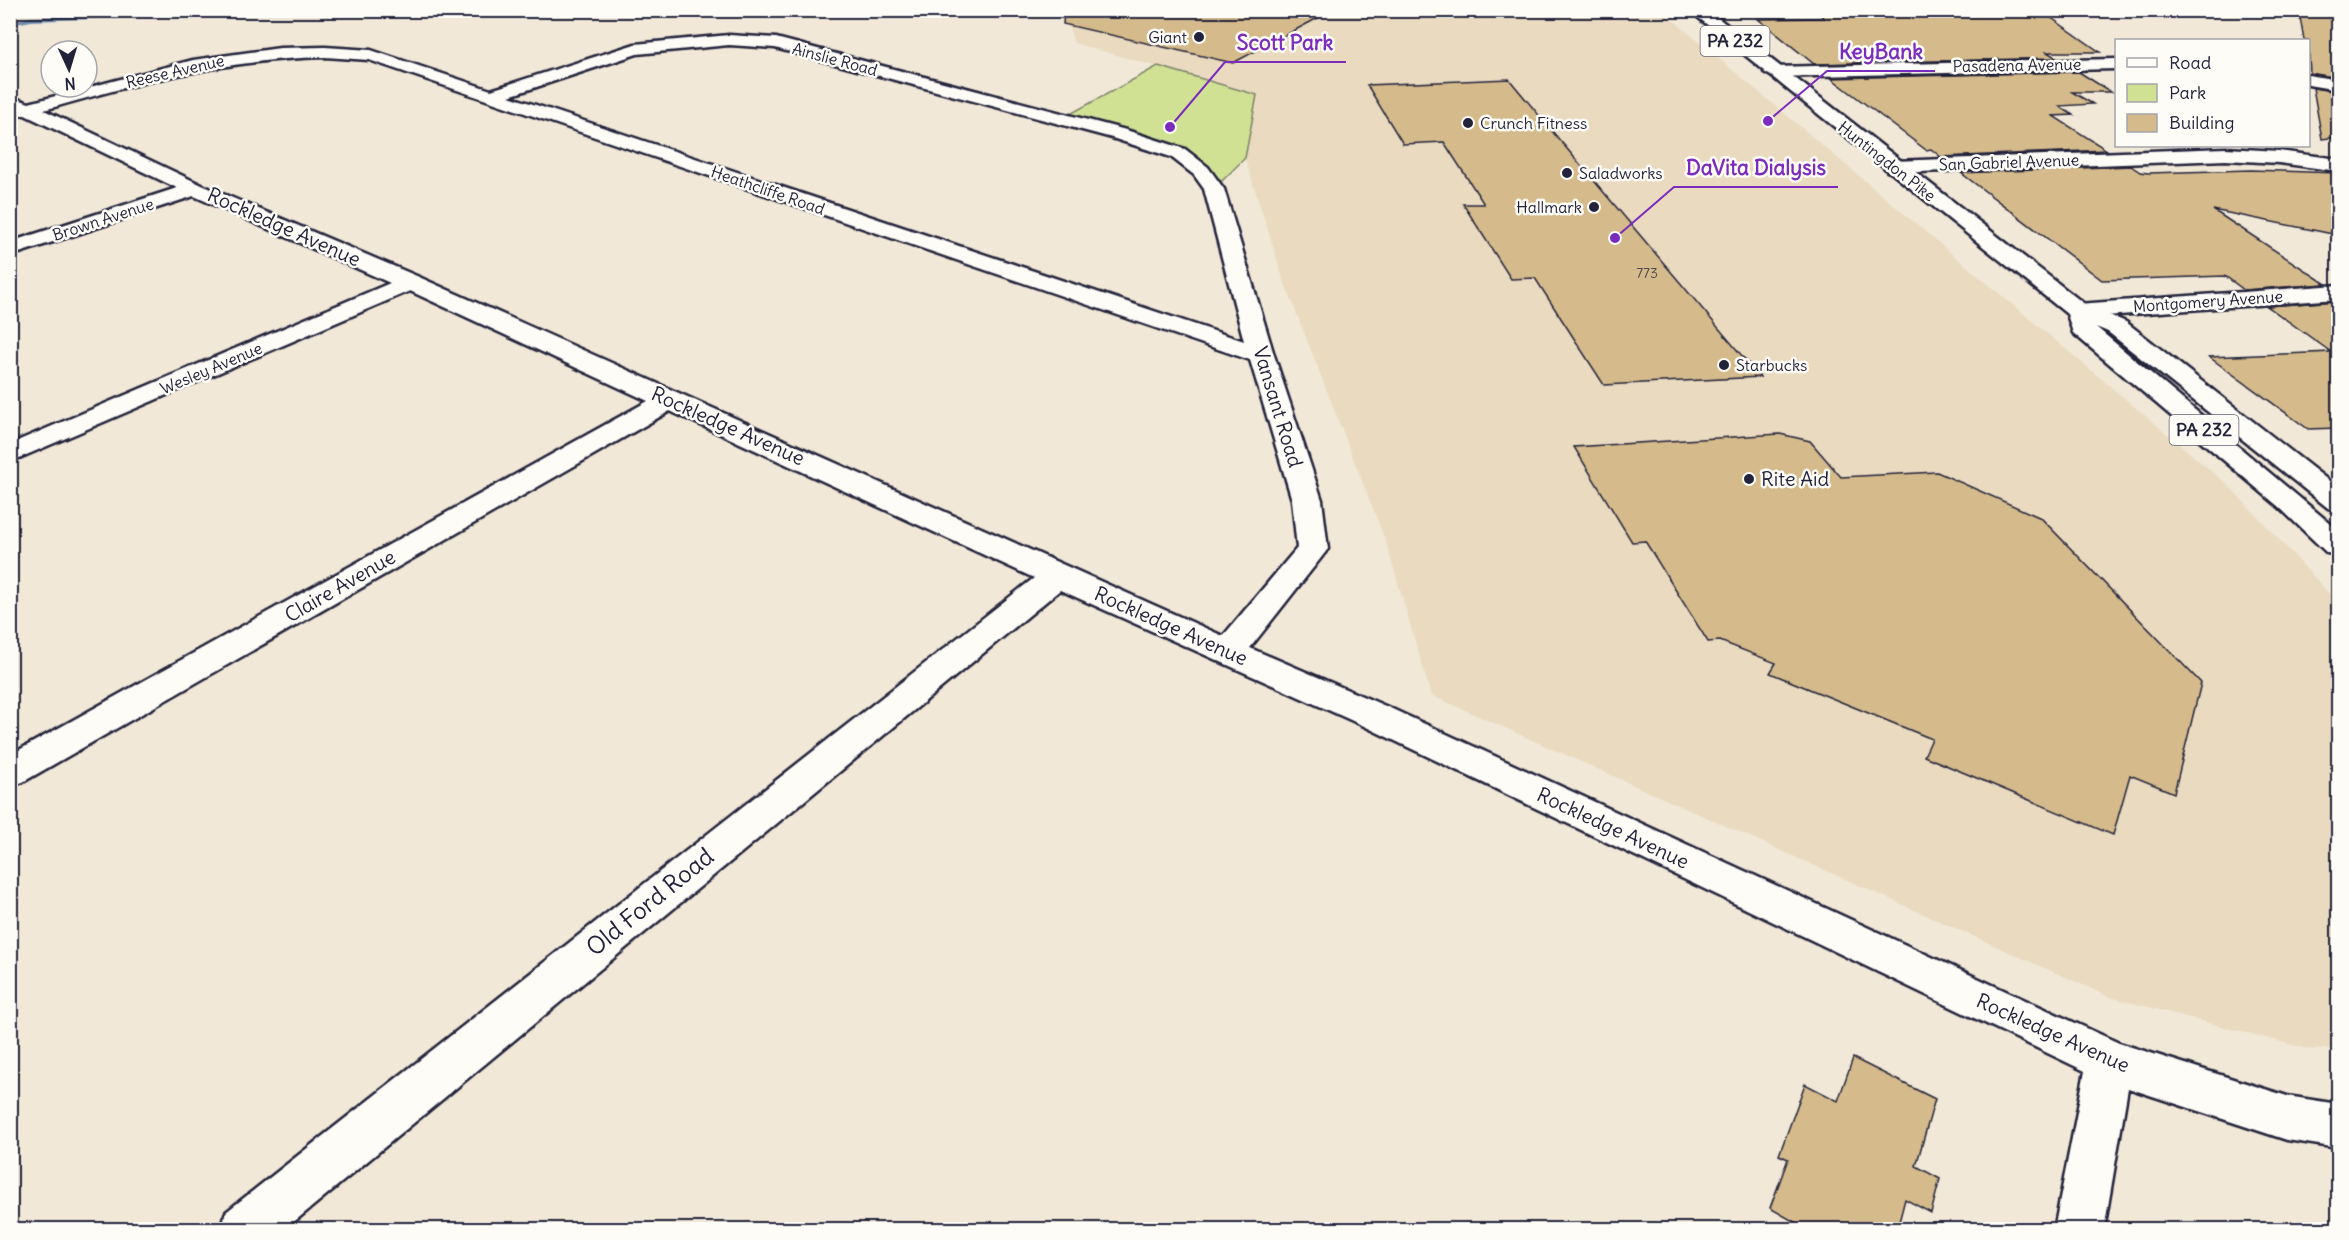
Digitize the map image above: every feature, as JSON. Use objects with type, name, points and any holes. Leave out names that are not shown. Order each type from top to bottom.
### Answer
[{"type":"street","name":"Huntingdon Pike","points":[[1697,10],[2078,310],[2117,327],[2338,502]]},
{"type":"street","name":"Ainslie Road","points":[[490,96],[635,49],[729,40],[776,43],[1119,134],[1178,153]]},
{"type":"street","name":"Heathcliffe Road","points":[[271,53],[336,51],[371,56],[1261,355]]},
{"type":"street","name":"Reese Avenue","points":[[17,108],[202,61],[271,53]]},
{"type":"street","name":"Pasadena Avenue","points":[[1773,72],[2115,64]]},
{"type":"street","points":[[2310,80],[2338,85]]},
{"type":"street","name":"Rockledge Avenue","points":[[17,108],[195,189],[411,282],[1057,576],[1377,717],[2110,1061],[2287,1118],[2338,1126]]},
{"type":"street","name":"Vansant Road","points":[[1178,153],[1201,171],[1214,189],[1261,355],[1307,500],[1312,549],[1229,651]]},
{"type":"street","name":"San Gabriel Avenue","points":[[1894,167],[2226,154],[2279,157],[2338,165]]},
{"type":"street","name":"Brown Avenue","points":[[10,249],[195,189]]},
{"type":"street","name":"Wesley Avenue","points":[[10,454],[411,282]]},
{"type":"street","name":"Montgomery Avenue","points":[[2078,310],[2338,292]]},
{"type":"street","name":"Huntingdon Pike","points":[[2078,310],[2082,328],[2289,501],[2338,546]]},
{"type":"street","name":"Claire Avenue","points":[[10,772],[670,399]]},
{"type":"street","name":"Old Ford Road","points":[[244,1230],[1057,576]]},
{"type":"street","points":[[2079,1230],[2110,1061]]},
{"type":"shaded area","points":[[1064,11],[1662,11],[2229,486],[2338,603],[2338,1048],[2312,1050],[2110,997],[1431,695],[1386,542],[1284,281],[1245,158],[1257,95],[1074,43]]},
{"type":"green space","points":[[1158,66],[1257,95],[1245,158],[1214,189],[1178,153],[1061,119]]},
{"type":"building","name":"Giant","points":[[1064,10],[1333,10],[1233,63],[1063,24]]},
{"type":"building","points":[[1815,10],[2040,10],[2100,52],[2047,52],[2057,58],[1814,64],[1758,19],[1824,18]]},
{"type":"building","points":[[2299,12],[2338,17],[2338,78],[2310,73],[2310,39],[2304,39]]},
{"type":"building","points":[[2079,72],[2111,92],[2072,92],[2093,104],[2059,106],[2073,115],[2053,116],[2107,150],[1941,157],[1931,149],[1926,150],[1831,78]]},
{"type":"building","points":[[1509,79],[1760,377],[1604,385],[1535,278],[1511,279],[1463,204],[1484,204],[1444,142],[1403,144],[1367,85]]},
{"type":"building","points":[[2313,88],[2338,92],[2338,137],[2322,139]]},
{"type":"building","points":[[2131,166],[2140,172],[2148,173],[2251,170],[2338,173],[2338,235],[2213,210],[2326,284],[2244,290],[2225,276],[2102,280],[1961,173]]},
{"type":"building","points":[[2338,301],[2338,428],[2308,429],[2209,357],[2331,352],[2267,306]]},
{"type":"building","points":[[1780,434],[1810,441],[1841,477],[1937,472],[2041,518],[2201,683],[2174,793],[2130,775],[2113,835],[1924,756],[1932,739],[1770,673],[1776,663],[1720,641],[1708,642],[1645,541],[1632,542],[1574,447]]},
{"type":"building","points":[[1853,1058],[1935,1099],[1916,1166],[1940,1179],[1931,1213],[1905,1199],[1897,1230],[1809,1230],[1770,1208],[1788,1159],[1779,1155],[1805,1084],[1838,1101]]},
{"type":"waterway","points":[[10,23],[31,19],[352,10]]},
{"type":"place","name":"Giant","points":[[1199,37]]},
{"type":"place","name":"KeyBank","points":[[1768,121]]},
{"type":"place","name":"Crunch Fitness","points":[[1468,123]]},
{"type":"place","name":"Scott Park","points":[[1170,127]]},
{"type":"place","name":"Saladworks","points":[[1567,173]]},
{"type":"place","name":"Hallmark","points":[[1594,207]]},
{"type":"place","name":"DaVita Dialysis","points":[[1615,238]]},
{"type":"place","name":"Starbucks","points":[[1724,365]]},
{"type":"place","name":"Rite Aid","points":[[1749,479]]}]
